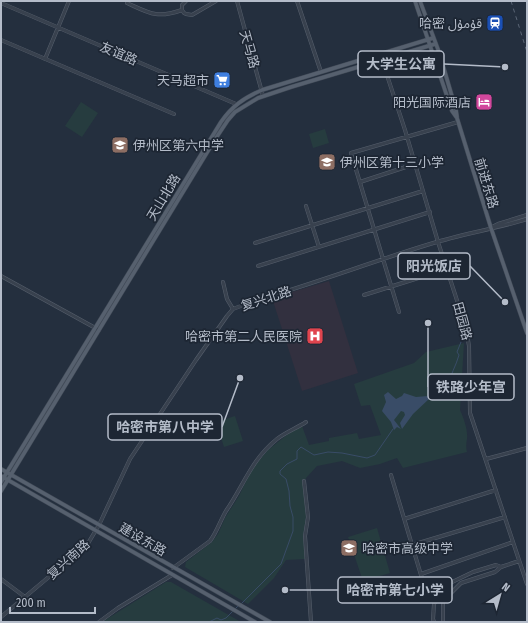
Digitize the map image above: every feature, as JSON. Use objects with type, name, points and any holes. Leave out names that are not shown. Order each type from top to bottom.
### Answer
[{"type":"main road","name":"前进东路","points":[[415,1],[452,111],[457,120],[491,228],[527,333]]},
{"type":"main road","points":[[420,1],[456,110],[457,120]]},
{"type":"main road","name":"天山北路","points":[[2,479],[97,329],[221,122],[236,104],[262,90],[433,38]]},
{"type":"main road","points":[[1,491],[97,329],[228,120],[235,112],[244,105],[263,96],[435,44]]},
{"type":"main road","name":"建设东路","points":[[1,470],[270,622]]},
{"type":"main road","name":"建设东路","points":[[2,479],[8,480],[255,622]]},
{"type":"street","points":[[46,59],[69,1]]},
{"type":"street","points":[[182,10],[182,5],[186,1]]},
{"type":"street","points":[[182,10],[186,14],[192,15],[216,1]]},
{"type":"street","name":"天马路","points":[[237,1],[263,96]]},
{"type":"street","points":[[297,1],[321,72]]},
{"type":"street","name":"友谊路","points":[[1,3],[236,104]]},
{"type":"street","points":[[126,4],[159,16],[182,10]]},
{"type":"street","points":[[1,40],[174,114]]},
{"type":"street","name":"田园路","points":[[382,60],[467,332],[469,346],[470,413],[527,584]]},
{"type":"street","points":[[399,312],[351,153],[457,120]]},
{"type":"street","points":[[360,182],[415,164]]},
{"type":"street","points":[[255,243],[423,191]]},
{"type":"street","points":[[306,206],[319,246]]},
{"type":"street","points":[[258,266],[430,212]]},
{"type":"street","points":[[491,228],[498,224],[527,215]]},
{"type":"street","name":"复兴北路","points":[[96,530],[130,459],[196,360],[233,309],[438,242],[491,228],[502,227],[527,219]]},
{"type":"street","points":[[364,295],[447,269]]},
{"type":"street","points":[[1,276],[97,329]]},
{"type":"street","points":[[223,282],[227,299],[233,309]]},
{"type":"street","points":[[174,568],[210,541],[214,536],[225,512],[235,500],[243,480],[259,456],[278,438],[306,422]]},
{"type":"street","points":[[486,459],[527,448]]},
{"type":"street","points":[[364,600],[424,585],[391,475]]},
{"type":"street","points":[[304,481],[308,517],[305,536],[311,622]]},
{"type":"street","points":[[404,518],[496,490]]},
{"type":"street","points":[[412,545],[505,517]]},
{"type":"street","name":"复兴南路","points":[[1,617],[87,545],[96,530]]},
{"type":"street","points":[[421,574],[513,542]]},
{"type":"street","points":[[443,622],[443,601],[461,583],[495,572],[501,567],[519,561]]},
{"type":"street","points":[[434,622],[434,604],[446,585],[473,572],[496,565],[501,567]]},
{"type":"street","points":[[99,622],[110,613],[172,575]]},
{"type":"street","points":[[1,579],[25,597]]},
{"type":"shaded area","name":"哈密市第二人民医院","points":[[329,281],[358,373],[302,391],[272,298]]},
{"type":"green space","points":[[81,102],[98,113],[82,137],[65,126]]},
{"type":"green space","points":[[325,129],[329,143],[313,148],[309,134]]},
{"type":"green space","points":[[464,343],[460,410],[466,428],[467,452],[403,468],[397,458],[380,464],[360,468],[342,461],[317,466],[306,478],[303,485],[306,517],[303,536],[305,559],[286,560],[274,578],[248,604],[185,567],[186,562],[212,542],[218,534],[225,518],[239,496],[250,473],[268,450],[288,434],[302,426],[309,445],[329,441],[329,438],[357,433],[359,439],[381,435],[370,405],[361,406],[354,384],[414,363],[426,352]]},
{"type":"green space","points":[[235,416],[243,441],[224,447],[216,422]]},
{"type":"green space","points":[[377,528],[390,573],[363,581],[348,537]]},
{"type":"green space","points":[[166,582],[171,582],[241,622],[102,622]]},
{"type":"water","points":[[388,392],[396,399],[404,393],[416,397],[428,396],[430,398],[413,414],[402,429],[400,423],[405,415],[404,412],[401,411],[394,420],[401,429],[397,427],[394,430],[391,422],[382,411],[386,402],[384,395]]},
{"type":"waterway","points":[[429,397],[434,396],[448,386],[459,355],[457,352],[461,342]]},
{"type":"waterway","points":[[241,604],[281,564],[293,531],[293,517],[286,479],[280,474],[280,471],[287,464],[297,459],[297,451],[301,447],[314,455],[328,452],[367,458],[375,455],[393,429]]},
{"type":"waterway","points":[[209,622],[217,618],[221,620],[226,618],[238,606]]},
{"type":"railway","points":[[511,1],[527,52]]},
{"type":"place","name":"哈密 قۇمۇل","points":[[495,23]]},
{"type":"place","name":"大学生公寓","points":[[505,67]]},
{"type":"place","name":"天马超市","points":[[222,80]]},
{"type":"place","name":"阳光国际酒店","points":[[484,102]]},
{"type":"place","name":"伊州区第六中学","points":[[120,145]]},
{"type":"place","name":"伊州区第十三小学","points":[[327,162]]},
{"type":"place","name":"阳光饭店","points":[[505,302]]},
{"type":"place","name":"铁路少年宫","points":[[428,323]]},
{"type":"place","name":"哈密市第二人民医院","points":[[315,336]]},
{"type":"place","name":"哈密市第八中学","points":[[240,378]]},
{"type":"place","name":"哈密市高级中学","points":[[349,548]]},
{"type":"place","name":"哈密市第七小学","points":[[285,590]]}]
